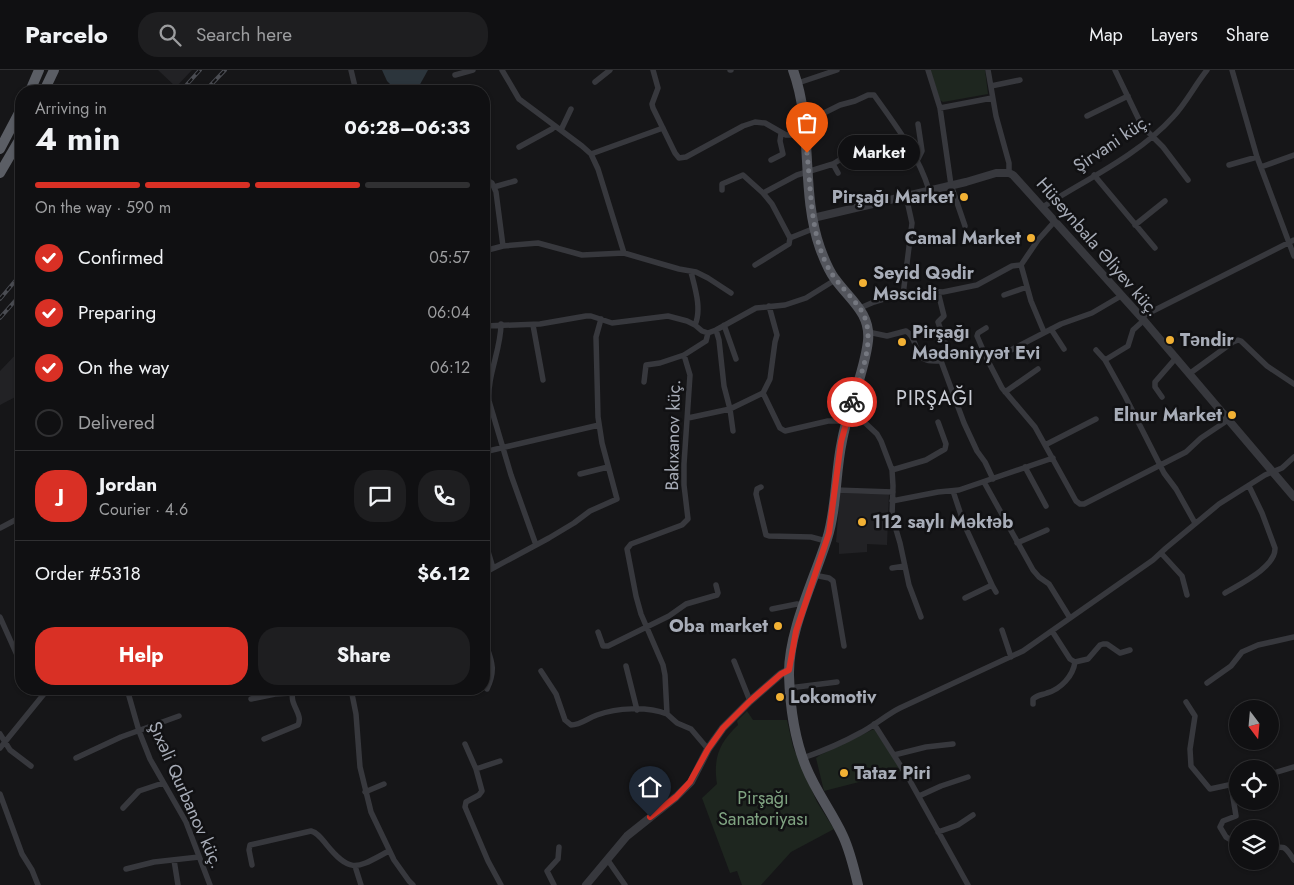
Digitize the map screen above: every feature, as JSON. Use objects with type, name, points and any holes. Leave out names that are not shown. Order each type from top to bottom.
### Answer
[{"type":"highway","points":[[33,85],[39,70]]},
{"type":"highway","points":[[47,85],[54,70]]},
{"type":"highway","points":[[0,149],[15,120]]},
{"type":"highway","points":[[0,173],[15,147]]},
{"type":"main road","points":[[794,70],[798,83],[804,123],[814,223],[825,261],[835,280],[860,308],[868,332],[864,364],[841,442],[830,526],[792,647],[789,688],[794,729],[803,758],[818,793],[842,835],[858,885]]},
{"type":"street","points":[[351,70],[355,85]]},
{"type":"street","points":[[455,75],[473,70]]},
{"type":"street","points":[[502,70],[518,99],[591,154],[598,169],[624,253]]},
{"type":"street","points":[[595,82],[610,70]]},
{"type":"street","points":[[653,70],[658,88],[652,104],[653,108],[679,158],[683,158],[749,123],[766,123],[786,136],[805,135]]},
{"type":"street","points":[[798,83],[837,70]]},
{"type":"street","points":[[928,70],[940,108],[951,185],[965,226]]},
{"type":"street","points":[[790,238],[814,223],[906,196],[996,173],[1009,173],[1009,164],[992,98],[988,70]]},
{"type":"street","points":[[1115,70],[1139,120],[1163,147],[1188,180]]},
{"type":"street","points":[[1232,70],[1257,156],[1294,256]]},
{"type":"street","name":"Şirvani küç.","points":[[1043,207],[1125,157],[1152,136],[1173,117],[1204,71]]},
{"type":"street","points":[[990,86],[1020,80]]},
{"type":"street","points":[[804,123],[840,105],[870,94],[874,96],[918,159],[930,190]]},
{"type":"street","points":[[1087,116],[1128,96]]},
{"type":"street","points":[[940,108],[992,98]]},
{"type":"street","points":[[518,147],[552,129],[558,128],[571,108]]},
{"type":"street","points":[[918,124],[922,151],[918,159]]},
{"type":"street","points":[[591,154],[663,128]]},
{"type":"street","points":[[771,160],[783,154],[780,141],[781,134]]},
{"type":"street","points":[[763,193],[809,171],[833,164],[854,151]]},
{"type":"street","points":[[1261,167],[1294,155]]},
{"type":"street","points":[[1229,165],[1257,156]]},
{"type":"street","points":[[833,164],[838,173]]},
{"type":"street","name":"Hüseynbala Əliyev küç.","points":[[1009,173],[1022,183],[1122,296],[1294,497]]},
{"type":"street","points":[[722,190],[722,184],[743,175],[768,198],[790,238],[789,244],[755,264]]},
{"type":"street","points":[[1094,175],[1155,248]]},
{"type":"street","points":[[494,187],[515,181]]},
{"type":"street","points":[[490,183],[494,187],[498,199],[503,246]]},
{"type":"street","points":[[903,295],[912,223],[906,196]]},
{"type":"street","points":[[1135,225],[1165,201]]},
{"type":"street","points":[[860,308],[880,300],[903,295],[928,291],[950,291],[976,284],[1012,266],[1021,265],[1038,240],[1056,221]]},
{"type":"street","points":[[1105,360],[1128,346],[1134,330],[1142,319],[1294,240]]},
{"type":"street","points":[[490,249],[538,243],[582,255],[624,253],[702,274],[730,293]]},
{"type":"street","points":[[1021,265],[1044,332]]},
{"type":"street","points":[[691,272],[698,308],[695,325]]},
{"type":"street","points":[[490,325],[533,324],[586,316],[612,323],[668,316],[695,325],[702,331],[708,332],[716,330],[756,308],[794,302],[816,293],[835,280]]},
{"type":"street","points":[[1004,295],[1027,287]]},
{"type":"street","points":[[938,292],[944,316],[938,322],[947,348],[941,361],[964,423],[977,451],[986,462],[992,479]]},
{"type":"street","points":[[986,359],[1007,352],[1044,332],[1092,313],[1122,296]]},
{"type":"street","points":[[688,418],[730,409],[763,393],[770,379],[777,335],[769,306]]},
{"type":"street","points":[[490,570],[574,523],[590,511],[617,499],[599,425],[596,337],[601,319]]},
{"type":"street","points":[[490,382],[500,340],[501,324]]},
{"type":"street","points":[[533,324],[543,380]]},
{"type":"street","points":[[724,325],[736,359]]},
{"type":"street","points":[[986,328],[977,336],[992,372],[1005,392],[1029,419],[1046,445],[1076,501],[1080,504],[1092,500],[1186,452],[1201,438],[1228,420]]},
{"type":"street","points":[[1051,329],[1064,349]]},
{"type":"street","points":[[716,330],[733,431]]},
{"type":"street","points":[[868,332],[887,336],[906,331],[912,337],[922,357],[927,360],[941,361]]},
{"type":"street","points":[[644,382],[646,365],[660,364],[684,355],[706,340],[708,332]]},
{"type":"street","points":[[1189,374],[1238,340],[1242,341],[1267,366],[1294,384]]},
{"type":"street","points":[[1096,350],[1105,360],[1160,466],[1195,523]]},
{"type":"street","name":"Bakıxanov küç.","points":[[667,714],[663,665],[636,596],[627,549],[631,544],[682,525],[688,519],[684,464],[690,375],[684,355]]},
{"type":"street","points":[[1162,397],[1155,387],[1155,382],[1176,358]]},
{"type":"street","points":[[1005,392],[1038,369]]},
{"type":"street","points":[[763,393],[780,428],[785,431],[848,416],[861,419],[877,434],[892,470],[892,516],[909,585],[921,617]]},
{"type":"street","points":[[490,404],[521,507],[536,545]]},
{"type":"street","points":[[1046,445],[1096,419]]},
{"type":"street","points":[[892,470],[926,460],[945,449],[946,444],[938,422]]},
{"type":"street","points":[[490,450],[599,425]]},
{"type":"street","points":[[892,501],[953,491],[1053,458]]},
{"type":"street","points":[[803,758],[838,744],[860,733],[900,708],[1030,647],[1153,560],[1219,504],[1282,468],[1294,458]]},
{"type":"street","points":[[580,474],[608,467]]},
{"type":"street","points":[[1026,468],[1046,506]]},
{"type":"street","points":[[984,482],[1032,570],[1039,578],[1050,584],[1070,618]]},
{"type":"street","points":[[1225,593],[1257,575],[1274,559],[1275,548],[1262,513],[1249,486]]},
{"type":"street","points":[[761,487],[757,489],[756,494],[766,535],[811,537],[826,541]]},
{"type":"street","points":[[834,490],[882,490],[893,492]]},
{"type":"street","points":[[953,491],[964,524],[996,592]]},
{"type":"street","points":[[0,528],[15,520]]},
{"type":"street","points":[[1017,543],[1047,530]]},
{"type":"street","points":[[1161,553],[1182,576],[1187,595]]},
{"type":"street","points":[[490,558],[493,568]]},
{"type":"street","points":[[892,568],[905,566]]},
{"type":"street","points":[[814,575],[829,578],[833,581],[844,646]]},
{"type":"street","points":[[965,598],[992,585]]},
{"type":"street","points":[[598,632],[605,647],[648,628],[686,604],[717,596],[716,586]]},
{"type":"street","points":[[772,609],[797,604],[804,605]]},
{"type":"street","points":[[0,617],[15,651]]},
{"type":"street","points":[[1002,630],[1011,657]]},
{"type":"street","points":[[1052,631],[1070,659],[1075,662],[1088,658],[1103,644],[1107,644],[1120,653],[1130,650]]},
{"type":"street","points":[[1206,683],[1231,666],[1242,652],[1258,645],[1294,637]]},
{"type":"street","points":[[490,659],[493,669],[490,683]]},
{"type":"street","points":[[734,661],[750,701]]},
{"type":"street","points":[[1033,704],[1035,697],[1050,692],[1067,680],[1074,668],[1075,662]]},
{"type":"street","points":[[626,666],[637,710]]},
{"type":"street","points":[[586,885],[627,836],[694,779],[708,749],[723,728],[750,701],[781,674],[789,670]]},
{"type":"street","points":[[541,671],[556,694],[565,720],[571,725],[580,724],[597,715],[637,710],[667,714],[677,723],[691,729],[708,749]]},
{"type":"street","points":[[789,688],[837,682]]},
{"type":"street","points":[[0,748],[43,695]]},
{"type":"street","name":"Şıxəli Qurbanov küç.","points":[[129,695],[139,731],[155,771],[186,822],[210,885]]},
{"type":"street","points":[[251,699],[270,695]]},
{"type":"street","points":[[264,739],[298,725],[300,718],[293,703],[293,695]]},
{"type":"street","points":[[352,695],[356,714],[358,753],[365,792],[371,812],[389,851],[401,871],[413,885]]},
{"type":"street","points":[[1186,702],[1195,716],[1190,749],[1191,766],[1210,789],[1229,785]]},
{"type":"street","points":[[76,758],[121,737],[179,716]]},
{"type":"street","points":[[874,724],[919,796],[968,885]]},
{"type":"street","points":[[0,734],[10,750],[31,766]]},
{"type":"street","points":[[465,744],[476,769],[482,791],[479,796],[466,802],[465,807],[501,885]]},
{"type":"street","points":[[894,755],[926,747],[953,744]]},
{"type":"street","points":[[476,769],[500,761]]},
{"type":"street","points":[[1279,771],[1294,767]]},
{"type":"street","points":[[919,796],[968,777]]},
{"type":"street","points":[[124,808],[140,791],[163,783]]},
{"type":"street","points":[[647,783],[660,809]]},
{"type":"street","points":[[365,792],[384,784]]},
{"type":"street","points":[[0,794],[22,854],[32,870],[38,885]]},
{"type":"street","points":[[1229,839],[1220,827],[1223,821],[1236,816],[1236,810]]},
{"type":"street","points":[[938,832],[958,825],[973,815]]},
{"type":"street","points":[[252,866],[250,845],[311,831],[319,835],[341,861],[355,866],[364,864],[389,851]]},
{"type":"street","points":[[554,885],[547,871],[558,859],[559,847]]},
{"type":"street","points":[[1279,847],[1285,847],[1294,860]]},
{"type":"street","points":[[126,869],[154,862],[198,857]]},
{"type":"street","points":[[607,859],[626,885]]},
{"type":"street","points":[[174,860],[178,885]]},
{"type":"street","points":[[355,866],[361,885]]},
{"type":"shaded area","points":[[158,70],[192,70],[178,85],[174,85]]},
{"type":"shaded area","points":[[382,70],[428,70],[420,85],[391,85]]},
{"type":"shaded area","points":[[15,355],[15,397],[0,405],[0,371]]},
{"type":"shaded area","name":"112 saylı Məktəb","points":[[840,493],[889,494],[887,545],[867,544],[867,552],[839,554],[839,543],[836,542]]},
{"type":"green space","points":[[930,70],[985,70],[988,94],[943,102],[940,100]]},
{"type":"green space","name":"Pirşağı Sanatoriyası","points":[[747,711],[753,720],[787,720],[793,747],[817,802],[834,829],[791,852],[761,885],[742,885],[737,871],[730,873],[702,798],[717,784],[716,766],[719,751],[726,738],[738,725],[737,721]]},
{"type":"green space","points":[[874,729],[902,771],[824,791],[816,758]]},
{"type":"railway","points":[[186,85],[200,70]]},
{"type":"railway","points":[[211,85],[225,70]]},
{"type":"railway","points":[[0,299],[15,281]]},
{"type":"railway","points":[[0,318],[15,301]]},
{"type":"way so far","points":[[807,153],[814,228],[819,246],[835,280],[860,308],[868,327],[864,364],[852,402]]},
{"type":"place","name":"Market","points":[[807,153]]},
{"type":"place","name":"Pirşağı Market","points":[[964,197]]},
{"type":"place","name":"Camal Market","points":[[1031,238]]},
{"type":"place","name":"Seyid Qədir Məscidi","points":[[863,283]]},
{"type":"place","name":"Təndir","points":[[1170,340]]},
{"type":"place","name":"Pirşağı Mədəniyyət Evi","points":[[902,342]]},
{"type":"place","name":"Elnur Market","points":[[1232,415]]},
{"type":"place","name":"112 saylı Məktəb","points":[[862,522]]},
{"type":"place","name":"Oba market","points":[[778,626]]},
{"type":"place","name":"Lokomotiv","points":[[780,697]]},
{"type":"place","name":"Tataz Piri","points":[[844,773]]},
{"type":"district","name":"PIRŞAĞI","points":[[935,398]]},
{"type":"route","points":[[650,817],[676,797],[694,779],[708,749],[731,719],[783,672],[789,670],[796,631],[829,533],[841,442],[852,402]]}]
